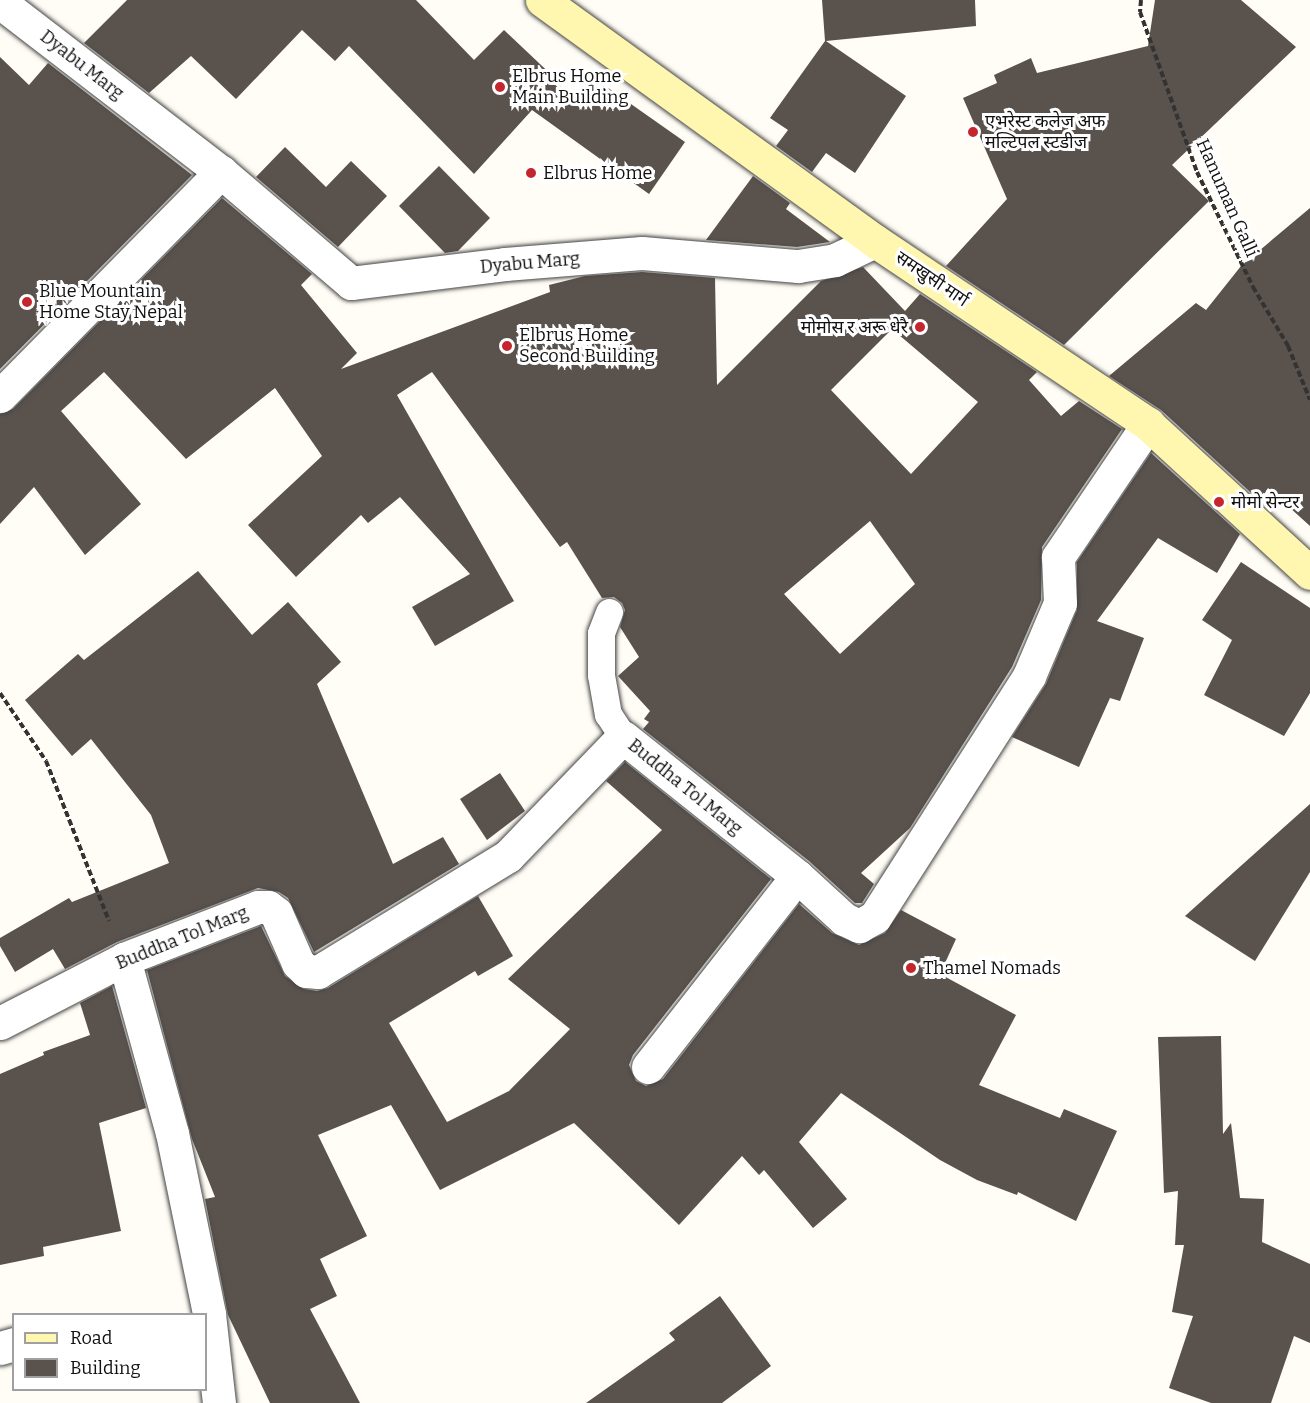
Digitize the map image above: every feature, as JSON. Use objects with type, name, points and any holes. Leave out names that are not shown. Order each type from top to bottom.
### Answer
[{"type":"main road","name":"समखुसी मार्ग","points":[[542,0],[875,241],[1148,423],[1310,573]]},
{"type":"street","name":"Dyabu Marg","points":[[0,2],[221,172],[351,283],[505,264],[642,253],[798,266],[835,260],[875,241]]},
{"type":"street","points":[[0,396],[221,172]]},
{"type":"street","name":"Buddha Tol Marg","points":[[0,1023],[124,959],[268,907],[276,913],[298,963],[306,971],[318,972],[508,856],[623,737],[797,876],[844,920],[859,926],[875,917],[1029,676],[1060,603],[1059,557],[1148,423]]},
{"type":"street","points":[[648,1067],[797,876]]},
{"type":"street","points":[[124,959],[172,1133],[209,1314],[219,1403]]},
{"type":"lane","points":[[609,612],[601,633],[601,675],[608,714],[623,737]]},
{"type":"path","name":"Hanuman Galli","points":[[1141,0],[1140,12],[1197,172],[1253,287],[1288,346],[1310,400]]},
{"type":"path","points":[[0,693],[46,761],[124,959]]},
{"type":"building","points":[[127,0],[416,0],[474,60],[504,30],[578,100],[594,78],[685,142],[649,194],[532,110],[474,174],[349,46],[335,61],[302,30],[236,99],[191,56],[149,93],[84,43]]},
{"type":"building","points":[[822,0],[975,0],[976,26],[826,41],[906,96],[855,173],[826,153],[812,172],[776,146],[788,130],[770,118],[825,41]]},
{"type":"building","points":[[1155,0],[1241,0],[1296,47],[1172,165],[1209,201],[1064,345],[946,266],[1007,199],[963,98],[997,83],[994,75],[1031,58],[1037,73],[1148,46]]},
{"type":"building","points":[[0,57],[29,85],[48,63],[192,175],[0,369]]},
{"type":"building","points":[[285,147],[326,187],[351,161],[387,196],[338,247],[256,177]]},
{"type":"building","points":[[439,166],[490,218],[458,251],[445,253],[399,206]]},
{"type":"building","points":[[753,176],[790,203],[786,209],[830,242],[797,247],[706,240]]},
{"type":"building","points":[[222,198],[312,274],[301,285],[357,353],[341,369],[550,292],[549,285],[585,276],[642,272],[715,278],[717,385],[821,281],[863,267],[905,311],[920,294],[1037,372],[1029,380],[1061,416],[1079,401],[1122,429],[1042,547],[1041,600],[1012,667],[910,828],[861,873],[874,884],[862,903],[855,903],[809,861],[643,729],[649,722],[644,719],[650,711],[618,676],[639,657],[620,627],[625,610],[622,603],[614,597],[602,598],[567,542],[560,547],[432,372],[397,395],[514,601],[435,646],[412,607],[470,574],[400,497],[368,523],[361,515],[296,577],[248,525],[322,456],[275,388],[186,459],[104,372],[61,411],[141,504],[85,555],[34,487],[0,524],[0,414],[13,409]],"holes":[[[892,329],[978,402],[911,474],[831,390]],[[870,521],[915,584],[840,654],[784,594]]]},
{"type":"building","points":[[1310,208],[1310,526],[1268,488],[1260,501],[1161,410],[1109,376],[1196,303],[1206,310],[1241,266]]},
{"type":"building","points":[[1151,453],[1240,534],[1217,573],[1158,538],[1097,621],[1144,638],[1120,701],[1110,698],[1079,767],[1012,737],[1046,684],[1077,610],[1077,562]]},
{"type":"building","points":[[1241,562],[1310,608],[1310,693],[1284,736],[1204,695],[1232,640],[1202,620]]},
{"type":"building","points":[[198,571],[252,635],[288,602],[341,662],[317,684],[393,864],[443,837],[459,864],[314,952],[288,898],[279,892],[258,888],[117,942],[65,969],[53,949],[15,972],[0,946],[0,938],[69,898],[72,902],[169,863],[151,815],[91,739],[72,756],[25,700],[78,654],[84,660]]},
{"type":"building","points":[[625,762],[771,879],[633,1055],[629,1065],[636,1081],[646,1086],[663,1079],[799,904],[832,933],[859,945],[885,933],[901,910],[956,939],[940,974],[1016,1015],[979,1085],[1060,1118],[1064,1109],[1117,1131],[1076,1221],[1018,1192],[1017,1195],[977,1180],[940,1160],[841,1093],[799,1142],[847,1199],[813,1228],[764,1170],[759,1175],[742,1156],[679,1225],[574,1123],[440,1190],[391,1105],[318,1135],[367,1236],[320,1259],[337,1296],[310,1309],[360,1403],[270,1403],[228,1315],[205,1199],[215,1197],[192,1139],[147,970],[261,926],[285,976],[304,989],[317,991],[328,988],[478,896],[513,956],[478,976],[475,971],[389,1023],[447,1122],[509,1091],[570,1029],[508,979],[662,830],[606,781]]},
{"type":"building","points":[[500,773],[525,811],[487,840],[460,799]]},
{"type":"building","points":[[1310,804],[1310,872],[1255,961],[1185,916]]},
{"type":"building","points":[[112,986],[146,1108],[99,1123],[121,1231],[43,1247],[44,1256],[0,1265],[0,1074],[44,1055],[43,1052],[90,1035],[80,1003]]},
{"type":"building","points":[[1221,1036],[1223,1134],[1231,1123],[1240,1198],[1264,1199],[1262,1242],[1310,1264],[1310,1343],[1294,1336],[1271,1403],[1211,1403],[1169,1388],[1193,1316],[1172,1312],[1184,1245],[1175,1245],[1178,1191],[1164,1193],[1158,1037]]},
{"type":"building","points":[[720,1296],[771,1366],[722,1403],[586,1403],[675,1340],[669,1333]]},
{"type":"place","name":"Elbrus Home Main Building","points":[[500,87]]},
{"type":"place","name":"एभरेस्ट कलेज अफ मल्टिपल स्टडीज","points":[[973,132]]},
{"type":"place","name":"Elbrus Home","points":[[531,173]]},
{"type":"place","name":"Blue Mountain Home Stay Nepal","points":[[27,302]]},
{"type":"place","name":"मोमोस र अरू धेरै","points":[[920,327]]},
{"type":"place","name":"Elbrus Home Second Building","points":[[507,346]]},
{"type":"place","name":"मोमो सेन्टर","points":[[1219,502]]},
{"type":"place","name":"Thamel Nomads","points":[[911,968]]}]
